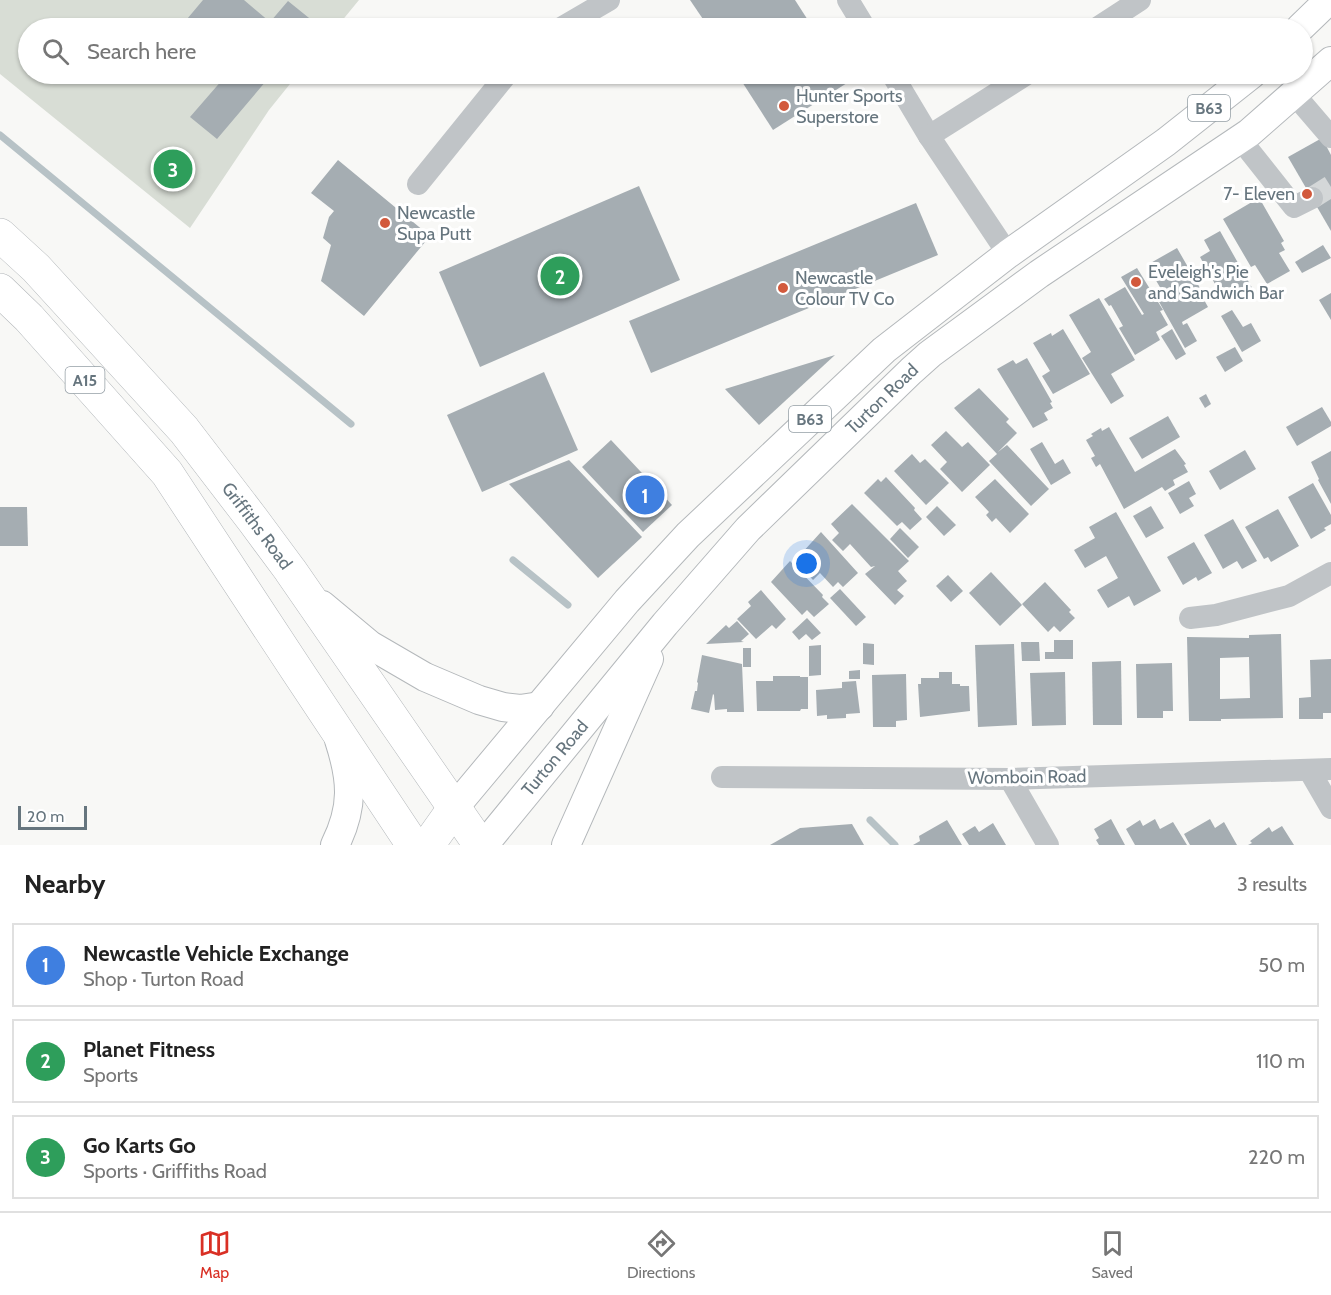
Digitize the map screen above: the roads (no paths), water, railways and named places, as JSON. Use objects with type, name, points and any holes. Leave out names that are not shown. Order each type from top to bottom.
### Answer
[{"type":"highway","name":"Griffiths Road","points":[[0,235],[36,268],[184,430],[290,570],[482,845]]},
{"type":"highway","name":"A15","points":[[0,290],[29,318],[168,473],[413,845]]},
{"type":"highway","name":"Turton Road","points":[[428,845],[455,807]]},
{"type":"main road","points":[[1312,18],[1329,3]]},
{"type":"main road","name":"Turton Road","points":[[1313,78],[1331,62]]},
{"type":"main road","name":"Turton Road","points":[[455,807],[627,601],[688,535],[884,350],[1008,254],[1166,141],[1239,84]]},
{"type":"main road","name":"Turton Road","points":[[482,845],[665,624],[748,529],[930,354],[1039,274],[1240,139],[1306,84]]},
{"type":"main road","points":[[290,570],[320,603],[370,645],[406,667],[443,685],[502,707],[520,709],[540,706]]},
{"type":"main road","points":[[566,845],[665,624]]},
{"type":"main road","points":[[335,845],[350,802],[350,783],[336,730]]},
{"type":"street","points":[[578,18],[609,0]]},
{"type":"street","points":[[848,0],[859,18]]},
{"type":"street","points":[[1112,18],[1140,0]]},
{"type":"street","points":[[418,184],[499,84]]},
{"type":"street","points":[[898,84],[929,136],[1008,254]]},
{"type":"street","points":[[929,136],[1011,84]]},
{"type":"street","points":[[1294,94],[1331,137]]},
{"type":"street","points":[[1240,139],[1294,207],[1312,198]]},
{"type":"street","points":[[1190,618],[1216,615],[1289,597],[1331,573]]},
{"type":"street","points":[[1320,769],[1331,808]]},
{"type":"street","name":"Womboin Road","points":[[722,777],[1010,778],[1320,769]]},
{"type":"street","points":[[1010,778],[1047,845]]},
{"type":"waterway","points":[[0,135],[351,424]]},
{"type":"waterway","points":[[513,560],[568,605]]},
{"type":"waterway","points":[[870,820],[895,845]]},
{"type":"tunnel","points":[[1312,198],[1331,186]]},
{"type":"place","name":"Hunter Sports Superstore","points":[[784,106]]},
{"type":"place","name":"Go Karts Go","points":[[173,169]]},
{"type":"place","name":"7- Eleven","points":[[1307,194]]},
{"type":"place","name":"Newcastle Supa Putt","points":[[385,223]]},
{"type":"place","name":"Planet Fitness","points":[[560,276]]},
{"type":"place","name":"Eveleigh's Pie and Sandwich Bar","points":[[1136,282]]},
{"type":"place","name":"Newcastle Colour TV Co","points":[[783,288]]},
{"type":"place","name":"Newcastle Vehicle Exchange","points":[[645,495]]}]
